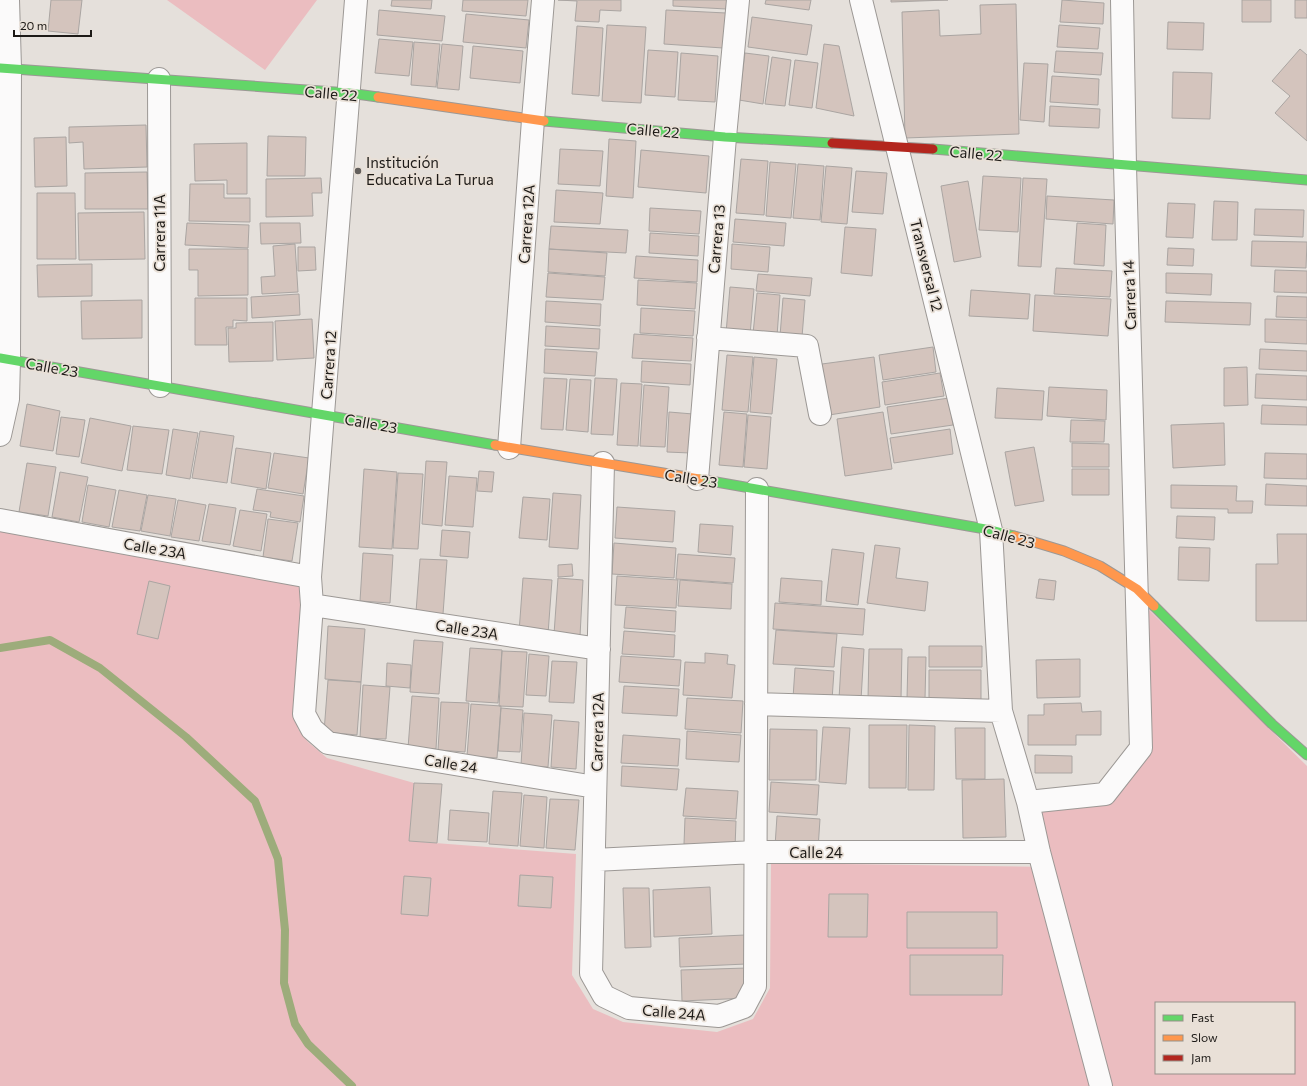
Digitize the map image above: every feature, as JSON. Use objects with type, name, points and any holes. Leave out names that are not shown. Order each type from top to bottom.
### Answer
[{"type":"street","points":[[0,435],[8,399],[5,359],[5,68],[8,0]]},
{"type":"street","name":"Carrera 12","points":[[312,729],[304,714],[312,605],[310,577],[356,0]]},
{"type":"street","name":"Carrera 12A","points":[[510,448],[543,0]]},
{"type":"street","name":"Carrera 13","points":[[697,479],[725,137],[738,0]]},
{"type":"street","name":"Transversal 12","points":[[861,0],[991,530],[1002,711],[1028,802],[1039,852],[1101,1086]]},
{"type":"street","name":"Carrera 14","points":[[1028,802],[1106,794],[1141,748],[1125,166],[1122,0]]},
{"type":"street","name":"Calle 22","points":[[5,68],[349,93],[533,120],[725,137],[898,146],[1307,180]]},
{"type":"street","name":"Carrera 11A","points":[[159,80],[160,386]]},
{"type":"street","points":[[708,338],[807,346],[820,414]]},
{"type":"street","name":"Calle 23","points":[[5,359],[324,414],[510,448],[991,530],[1064,551],[1100,566],[1137,589],[1272,724],[1307,755]]},
{"type":"street","name":"Carrera 12A","points":[[603,464],[591,973],[604,996]]},
{"type":"street","points":[[755,852],[757,489]]},
{"type":"street","name":"Calle 23A","points":[[0,520],[310,577]]},
{"type":"street","name":"Calle 23A","points":[[312,605],[599,650]]},
{"type":"street","points":[[756,704],[1002,711]]},
{"type":"street","name":"Calle 24","points":[[312,729],[328,743],[595,787]]},
{"type":"street","name":"Calle 24","points":[[594,860],[755,852],[1039,852]]},
{"type":"street","name":"Calle 24A","points":[[604,996],[629,1008],[719,1016],[744,1007],[755,986],[755,852]]},
{"type":"shaded area","points":[[167,0],[317,0],[265,70]]},
{"type":"shaded area","points":[[0,527],[304,585],[297,723],[298,729],[308,742],[327,758],[414,783],[409,841],[576,854],[572,975],[593,1009],[623,1022],[717,1032],[753,1019],[770,988],[771,863],[1051,867],[1035,808],[1107,802],[1146,750],[1143,604],[1307,766],[1307,1086],[0,1086]]},
{"type":"building","points":[[51,0],[82,0],[78,34],[48,31]]},
{"type":"building","points":[[392,0],[432,0],[431,9],[391,6]]},
{"type":"building","points":[[463,0],[528,0],[526,16],[462,11]]},
{"type":"building","points":[[558,0],[621,0],[621,11],[600,10],[599,22],[575,21],[577,1]]},
{"type":"building","points":[[673,0],[727,0],[726,9],[673,6]]},
{"type":"building","points":[[766,0],[811,0],[809,10],[765,4]]},
{"type":"building","points":[[891,0],[948,0],[891,2]]},
{"type":"building","points":[[1062,0],[1104,3],[1103,24],[1060,22]]},
{"type":"building","points":[[1242,0],[1271,0],[1271,22],[1242,22]]},
{"type":"building","points":[[1295,0],[1307,0],[1307,18],[1295,18]]},
{"type":"building","points":[[1016,4],[1019,134],[905,138],[902,12],[939,10],[940,36],[981,34],[980,5]]},
{"type":"building","points":[[379,10],[445,16],[442,41],[377,35]]},
{"type":"building","points":[[666,10],[726,13],[723,48],[664,44]]},
{"type":"building","points":[[466,14],[529,20],[526,48],[463,42]]},
{"type":"building","points":[[752,17],[812,25],[807,55],[748,47]]},
{"type":"building","points":[[1168,22],[1204,23],[1203,50],[1167,49]]},
{"type":"building","points":[[607,25],[646,27],[641,103],[602,101]]},
{"type":"building","points":[[1059,25],[1100,28],[1098,49],[1057,47]]},
{"type":"building","points":[[577,26],[603,28],[599,96],[572,94]]},
{"type":"building","points":[[379,39],[413,42],[409,76],[375,73]]},
{"type":"building","points":[[414,42],[440,44],[436,87],[411,85]]},
{"type":"building","points":[[442,44],[463,46],[459,90],[437,88]]},
{"type":"building","points":[[824,44],[839,46],[854,116],[816,108]]},
{"type":"building","points":[[473,46],[523,51],[520,83],[470,78]]},
{"type":"building","points":[[1300,49],[1307,55],[1307,141],[1275,113],[1290,96],[1272,81]]},
{"type":"building","points":[[648,50],[678,52],[675,97],[645,95]]},
{"type":"building","points":[[1056,51],[1103,53],[1101,75],[1054,72]]},
{"type":"building","points":[[681,53],[718,56],[715,102],[678,100]]},
{"type":"building","points":[[745,53],[769,56],[763,104],[739,100]]},
{"type":"building","points":[[772,57],[791,60],[785,106],[765,104]]},
{"type":"building","points":[[795,60],[818,63],[812,108],[789,105]]},
{"type":"building","points":[[1024,63],[1048,64],[1044,122],[1020,120]]},
{"type":"building","points":[[1173,72],[1212,73],[1210,119],[1172,118]]},
{"type":"building","points":[[1052,76],[1099,79],[1098,105],[1050,102]]},
{"type":"building","points":[[1050,106],[1100,109],[1099,128],[1049,126]]},
{"type":"building","points":[[146,125],[147,167],[84,169],[83,142],[69,143],[69,127]]},
{"type":"building","points":[[268,136],[306,137],[305,176],[267,176]]},
{"type":"building","points":[[66,137],[67,186],[35,187],[34,138]]},
{"type":"building","points":[[609,139],[636,141],[633,198],[606,196]]},
{"type":"building","points":[[247,143],[247,194],[227,194],[227,180],[195,181],[194,144]]},
{"type":"building","points":[[560,149],[603,151],[600,186],[558,184]]},
{"type":"building","points":[[641,150],[709,156],[706,193],[638,187]]},
{"type":"building","points":[[741,159],[768,161],[764,215],[736,213]]},
{"type":"building","points":[[770,162],[796,164],[791,218],[766,216]]},
{"type":"building","points":[[798,164],[824,166],[820,220],[793,218]]},
{"type":"building","points":[[826,166],[852,168],[847,224],[821,222]]},
{"type":"building","points":[[856,171],[887,173],[883,214],[852,212]]},
{"type":"building","points":[[147,172],[148,209],[85,209],[85,173]]},
{"type":"building","points":[[983,176],[1021,178],[1018,232],[979,230]]},
{"type":"building","points":[[321,178],[322,193],[312,193],[313,216],[266,217],[266,179]]},
{"type":"building","points":[[1023,178],[1047,179],[1041,267],[1018,266]]},
{"type":"building","points":[[968,181],[981,257],[954,262],[941,186]]},
{"type":"building","points":[[190,184],[224,184],[224,198],[250,198],[250,222],[189,221]]},
{"type":"building","points":[[556,190],[603,193],[600,224],[554,222]]},
{"type":"building","points":[[37,193],[75,193],[76,259],[37,259]]},
{"type":"building","points":[[1047,196],[1114,200],[1113,224],[1046,219]]},
{"type":"building","points":[[1214,201],[1238,202],[1237,240],[1212,240]]},
{"type":"building","points":[[1168,203],[1195,204],[1193,238],[1166,237]]},
{"type":"building","points":[[650,208],[701,211],[699,234],[649,231]]},
{"type":"building","points":[[1255,209],[1304,210],[1303,237],[1254,235]]},
{"type":"building","points":[[144,212],[145,259],[79,260],[78,213]]},
{"type":"building","points":[[735,219],[786,223],[784,246],[733,242]]},
{"type":"building","points":[[187,223],[249,225],[248,248],[185,245]]},
{"type":"building","points":[[260,223],[300,223],[301,243],[261,244]]},
{"type":"building","points":[[1077,223],[1106,225],[1104,266],[1074,264]]},
{"type":"building","points":[[551,226],[628,230],[626,253],[549,249]]},
{"type":"building","points":[[845,227],[876,229],[872,276],[841,273]]},
{"type":"building","points":[[650,233],[699,236],[698,256],[649,253]]},
{"type":"building","points":[[1252,241],[1307,242],[1306,268],[1251,266]]},
{"type":"building","points":[[295,244],[298,292],[262,294],[261,277],[275,276],[273,246]]},
{"type":"building","points":[[732,244],[770,247],[768,272],[731,269]]},
{"type":"building","points":[[298,247],[315,247],[316,270],[298,271]]},
{"type":"building","points":[[1168,248],[1194,249],[1193,266],[1167,265]]},
{"type":"building","points":[[189,249],[248,249],[248,295],[198,296],[198,270],[189,270]]},
{"type":"building","points":[[549,249],[607,253],[605,276],[548,272]]},
{"type":"building","points":[[636,256],[698,260],[697,282],[634,278]]},
{"type":"building","points":[[92,264],[92,296],[38,297],[37,265]]},
{"type":"building","points":[[1056,268],[1112,271],[1110,297],[1054,294]]},
{"type":"building","points":[[1275,270],[1307,271],[1307,293],[1274,292]]},
{"type":"building","points":[[548,273],[605,277],[603,300],[546,297]]},
{"type":"building","points":[[1166,273],[1212,274],[1211,295],[1166,293]]},
{"type":"building","points":[[758,274],[812,278],[810,296],[756,291]]},
{"type":"building","points":[[638,280],[697,283],[695,309],[637,305]]},
{"type":"building","points":[[730,287],[754,289],[750,335],[726,333]]},
{"type":"building","points":[[971,290],[1030,294],[1028,319],[969,316]]},
{"type":"building","points":[[757,293],[780,295],[777,336],[753,334]]},
{"type":"building","points":[[299,294],[300,315],[252,318],[251,297]]},
{"type":"building","points":[[1035,295],[1111,299],[1108,336],[1033,331]]},
{"type":"building","points":[[1277,296],[1307,297],[1307,318],[1276,317]]},
{"type":"building","points":[[195,298],[247,298],[247,321],[233,320],[233,327],[226,327],[227,345],[195,345]]},
{"type":"building","points":[[783,298],[805,300],[802,337],[780,336]]},
{"type":"building","points":[[142,300],[142,338],[82,339],[81,301]]},
{"type":"building","points":[[546,301],[601,304],[600,326],[545,322]]},
{"type":"building","points":[[1166,301],[1251,303],[1250,325],[1165,322]]},
{"type":"building","points":[[641,308],[695,311],[693,336],[640,333]]},
{"type":"building","points":[[312,319],[314,358],[277,360],[275,321]]},
{"type":"building","points":[[1265,319],[1307,320],[1307,344],[1265,342]]},
{"type":"building","points":[[273,322],[273,361],[229,362],[228,328],[236,328],[236,323]]},
{"type":"building","points":[[546,326],[600,329],[599,349],[545,346]]},
{"type":"building","points":[[634,334],[693,338],[691,361],[632,358]]},
{"type":"building","points":[[933,347],[936,372],[883,380],[879,355]]},
{"type":"building","points":[[545,349],[597,352],[595,376],[544,373]]},
{"type":"building","points":[[1260,349],[1307,351],[1307,371],[1259,369]]},
{"type":"building","points":[[727,355],[753,357],[748,412],[722,410]]},
{"type":"building","points":[[754,357],[777,359],[772,414],[750,412]]},
{"type":"building","points":[[874,357],[880,407],[829,415],[822,364]]},
{"type":"building","points":[[642,361],[691,364],[690,385],[641,382]]},
{"type":"building","points":[[1247,367],[1248,405],[1224,406],[1224,368]]},
{"type":"building","points":[[940,373],[944,396],[885,405],[882,382]]},
{"type":"building","points":[[1256,374],[1307,376],[1307,400],[1255,398]]},
{"type":"building","points":[[544,378],[567,379],[563,430],[541,429]]},
{"type":"building","points":[[595,378],[617,379],[613,435],[591,434]]},
{"type":"building","points":[[570,379],[591,380],[588,432],[566,430]]},
{"type":"building","points":[[621,383],[642,384],[638,446],[617,445]]},
{"type":"building","points":[[644,385],[669,387],[665,447],[640,446]]},
{"type":"building","points":[[1049,387],[1107,390],[1106,420],[1047,416]]},
{"type":"building","points":[[997,388],[1044,391],[1042,420],[995,418]]},
{"type":"building","points":[[949,398],[953,425],[891,434],[887,407]]},
{"type":"building","points":[[27,404],[60,411],[53,451],[20,446]]},
{"type":"building","points":[[1262,405],[1307,407],[1307,425],[1261,424]]},
{"type":"building","points":[[669,412],[693,414],[690,453],[667,452]]},
{"type":"building","points":[[724,412],[747,414],[743,467],[719,465]]},
{"type":"building","points":[[883,412],[892,469],[845,476],[837,419]]},
{"type":"building","points":[[748,415],[771,417],[767,469],[744,467]]},
{"type":"building","points":[[61,417],[85,420],[79,457],[56,454]]},
{"type":"building","points":[[90,418],[131,426],[122,471],[81,463]]},
{"type":"building","points":[[1071,420],[1105,421],[1104,442],[1070,442]]},
{"type":"building","points":[[1224,423],[1225,465],[1173,468],[1171,425]]},
{"type":"building","points":[[133,426],[169,430],[162,474],[127,470]]},
{"type":"building","points":[[173,429],[198,433],[190,479],[166,475]]},
{"type":"building","points":[[950,429],[953,454],[894,463],[890,438]]},
{"type":"building","points":[[200,431],[234,436],[227,483],[192,478]]},
{"type":"building","points":[[1072,443],[1109,444],[1109,467],[1072,467]]},
{"type":"building","points":[[1034,447],[1044,501],[1015,506],[1005,452]]},
{"type":"building","points":[[236,448],[271,453],[266,489],[231,483]]},
{"type":"building","points":[[274,453],[309,458],[303,494],[268,488]]},
{"type":"building","points":[[1265,453],[1307,454],[1307,479],[1264,478]]},
{"type":"building","points":[[426,461],[447,462],[442,526],[422,524]]},
{"type":"building","points":[[27,463],[56,467],[48,516],[19,512]]},
{"type":"building","points":[[364,469],[397,472],[392,549],[359,547]]},
{"type":"building","points":[[1072,469],[1109,469],[1109,495],[1072,495]]},
{"type":"building","points":[[479,471],[494,472],[492,492],[477,491]]},
{"type":"building","points":[[60,472],[88,477],[79,522],[52,517]]},
{"type":"building","points":[[398,473],[423,474],[418,549],[393,548]]},
{"type":"building","points":[[449,476],[477,478],[473,527],[445,525]]},
{"type":"building","points":[[1266,484],[1307,486],[1307,506],[1265,505]]},
{"type":"building","points":[[88,485],[116,490],[109,527],[82,522]]},
{"type":"building","points":[[1171,485],[1237,486],[1236,501],[1253,501],[1252,513],[1228,513],[1228,509],[1171,508]]},
{"type":"building","points":[[257,489],[304,496],[300,522],[270,517],[271,512],[253,510]]},
{"type":"building","points":[[119,490],[147,495],[140,531],[112,527]]},
{"type":"building","points":[[553,493],[581,495],[578,549],[549,547]]},
{"type":"building","points":[[148,495],[176,499],[170,536],[141,531]]},
{"type":"building","points":[[523,497],[550,499],[547,540],[519,538]]},
{"type":"building","points":[[178,500],[206,505],[199,541],[171,537]]},
{"type":"building","points":[[209,504],[236,508],[230,545],[202,541]]},
{"type":"building","points":[[617,507],[675,511],[673,542],[615,538]]},
{"type":"building","points":[[240,510],[267,514],[261,551],[233,546]]},
{"type":"building","points":[[1177,516],[1215,517],[1214,540],[1176,538]]},
{"type":"building","points":[[268,519],[298,523],[292,561],[263,557]]},
{"type":"building","points":[[700,524],[733,526],[731,555],[698,552]]},
{"type":"building","points":[[442,530],[470,532],[468,558],[440,556]]},
{"type":"building","points":[[1277,534],[1307,534],[1307,621],[1256,621],[1256,564],[1278,564]]},
{"type":"building","points":[[614,543],[676,548],[674,578],[612,574]]},
{"type":"building","points":[[875,545],[900,548],[896,578],[928,582],[925,611],[867,603]]},
{"type":"building","points":[[1179,547],[1210,548],[1209,581],[1178,580]]},
{"type":"building","points":[[832,549],[864,553],[858,605],[826,601]]},
{"type":"building","points":[[363,553],[393,555],[390,603],[360,601]]},
{"type":"building","points":[[678,554],[735,558],[733,583],[676,579]]},
{"type":"building","points":[[420,559],[447,560],[443,614],[416,612]]},
{"type":"building","points":[[572,564],[573,576],[558,577],[558,565]]},
{"type":"building","points":[[617,576],[678,580],[676,608],[615,605]]},
{"type":"building","points":[[523,578],[552,580],[548,634],[519,632]]},
{"type":"building","points":[[558,578],[583,580],[580,636],[554,634]]},
{"type":"building","points":[[781,578],[822,581],[821,605],[779,602]]},
{"type":"building","points":[[1039,579],[1056,581],[1054,600],[1036,598]]},
{"type":"building","points":[[680,580],[732,584],[731,609],[678,606]]},
{"type":"building","points":[[149,581],[170,586],[158,639],[137,634]]},
{"type":"building","points":[[775,603],[865,609],[863,635],[773,629]]},
{"type":"building","points":[[626,607],[676,611],[675,632],[624,628]]},
{"type":"building","points":[[328,626],[365,629],[361,682],[325,679]]},
{"type":"building","points":[[776,630],[837,634],[834,667],[773,664]]},
{"type":"building","points":[[624,631],[675,635],[674,657],[622,654]]},
{"type":"building","points":[[414,640],[443,642],[439,694],[410,692]]},
{"type":"building","points":[[929,646],[982,646],[982,667],[929,667]]},
{"type":"building","points":[[842,647],[864,649],[861,700],[839,699]]},
{"type":"building","points":[[470,648],[502,650],[498,703],[466,701]]},
{"type":"building","points":[[869,649],[902,649],[901,699],[868,699]]},
{"type":"building","points":[[502,651],[527,652],[523,707],[499,706]]},
{"type":"building","points":[[705,653],[728,655],[727,664],[735,665],[732,698],[683,695],[685,662],[705,663]]},
{"type":"building","points":[[529,654],[549,656],[546,696],[526,695]]},
{"type":"building","points":[[621,656],[681,660],[679,686],[619,682]]},
{"type":"building","points":[[908,657],[926,657],[925,699],[907,699]]},
{"type":"building","points":[[1080,659],[1080,697],[1037,698],[1036,660]]},
{"type":"building","points":[[552,661],[577,662],[574,703],[549,702]]},
{"type":"building","points":[[387,663],[411,665],[410,688],[386,686]]},
{"type":"building","points":[[795,668],[834,671],[832,700],[793,698]]},
{"type":"building","points":[[929,670],[981,670],[981,700],[929,700]]},
{"type":"building","points":[[328,680],[361,682],[357,735],[324,732]]},
{"type":"building","points":[[363,685],[390,687],[386,739],[360,738]]},
{"type":"building","points":[[624,686],[679,689],[677,716],[622,713]]},
{"type":"building","points":[[412,696],[439,698],[436,749],[408,748]]},
{"type":"building","points":[[687,698],[743,701],[741,733],[685,729]]},
{"type":"building","points":[[441,702],[469,703],[465,752],[438,750]]},
{"type":"building","points":[[1081,703],[1082,712],[1101,711],[1101,735],[1076,735],[1076,745],[1028,745],[1028,715],[1044,715],[1044,704]]},
{"type":"building","points":[[471,704],[501,706],[497,758],[467,756]]},
{"type":"building","points":[[501,708],[523,710],[520,752],[498,751]]},
{"type":"building","points":[[524,713],[552,715],[548,767],[521,766]]},
{"type":"building","points":[[554,720],[579,722],[576,769],[551,767]]},
{"type":"building","points":[[869,725],[907,725],[906,788],[869,788]]},
{"type":"building","points":[[909,725],[935,726],[934,790],[908,790]]},
{"type":"building","points":[[823,727],[850,728],[846,784],[819,782]]},
{"type":"building","points":[[955,728],[985,728],[985,779],[956,779]]},
{"type":"building","points":[[770,729],[817,730],[816,780],[769,780]]},
{"type":"building","points":[[687,731],[741,735],[739,762],[686,759]]},
{"type":"building","points":[[623,735],[680,739],[678,766],[621,763]]},
{"type":"building","points":[[1035,755],[1072,756],[1072,773],[1035,773]]},
{"type":"building","points":[[622,766],[679,769],[677,790],[621,786]]},
{"type":"building","points":[[1004,779],[1006,837],[963,838],[962,780]]},
{"type":"building","points":[[771,782],[819,785],[817,815],[769,812]]},
{"type":"building","points":[[414,783],[442,784],[437,843],[409,841]]},
{"type":"building","points":[[686,788],[738,791],[736,819],[683,816]]},
{"type":"building","points":[[493,791],[522,793],[518,846],[489,844]]},
{"type":"building","points":[[524,795],[547,797],[544,848],[520,846]]},
{"type":"building","points":[[550,799],[579,800],[575,850],[546,848]]},
{"type":"building","points":[[450,810],[489,813],[487,842],[448,840]]},
{"type":"building","points":[[777,816],[820,819],[818,849],[775,846]]},
{"type":"building","points":[[685,818],[736,821],[735,848],[684,844]]},
{"type":"building","points":[[520,875],[553,877],[551,908],[518,906]]},
{"type":"building","points":[[404,876],[431,878],[428,916],[401,914]]},
{"type":"building","points":[[710,887],[712,934],[654,937],[653,890]]},
{"type":"building","points":[[623,888],[649,888],[651,947],[625,948]]},
{"type":"building","points":[[829,894],[868,894],[867,937],[828,937]]},
{"type":"building","points":[[907,912],[997,912],[997,948],[907,948]]},
{"type":"building","points":[[745,935],[746,964],[680,967],[679,938]]},
{"type":"building","points":[[910,955],[1003,955],[1002,995],[910,995]]},
{"type":"building","points":[[747,968],[748,998],[682,1001],[681,970]]},
{"type":"waterway","points":[[0,648],[50,640],[100,668],[186,737],[255,801],[278,859],[285,930],[284,983],[295,1024],[308,1044],[352,1086]]},
{"type":"traffic: fast","points":[[0,68],[349,93],[378,97]]},
{"type":"traffic: fast","points":[[544,121],[725,137],[832,143]]},
{"type":"traffic: fast","points":[[933,149],[1307,180]]},
{"type":"traffic: fast","points":[[0,358],[495,445]]},
{"type":"traffic: fast","points":[[699,479],[991,530],[1014,536]]},
{"type":"traffic: fast","points":[[1154,606],[1272,724],[1307,755]]},
{"type":"traffic: slow","points":[[378,97],[544,121]]},
{"type":"traffic: slow","points":[[495,445],[699,479]]},
{"type":"traffic: slow","points":[[1014,536],[1064,551],[1100,566],[1137,589],[1154,606]]},
{"type":"traffic: jam","points":[[832,143],[933,149]]},
{"type":"place","name":"Institución Educativa La Turua","points":[[358,171]]}]
